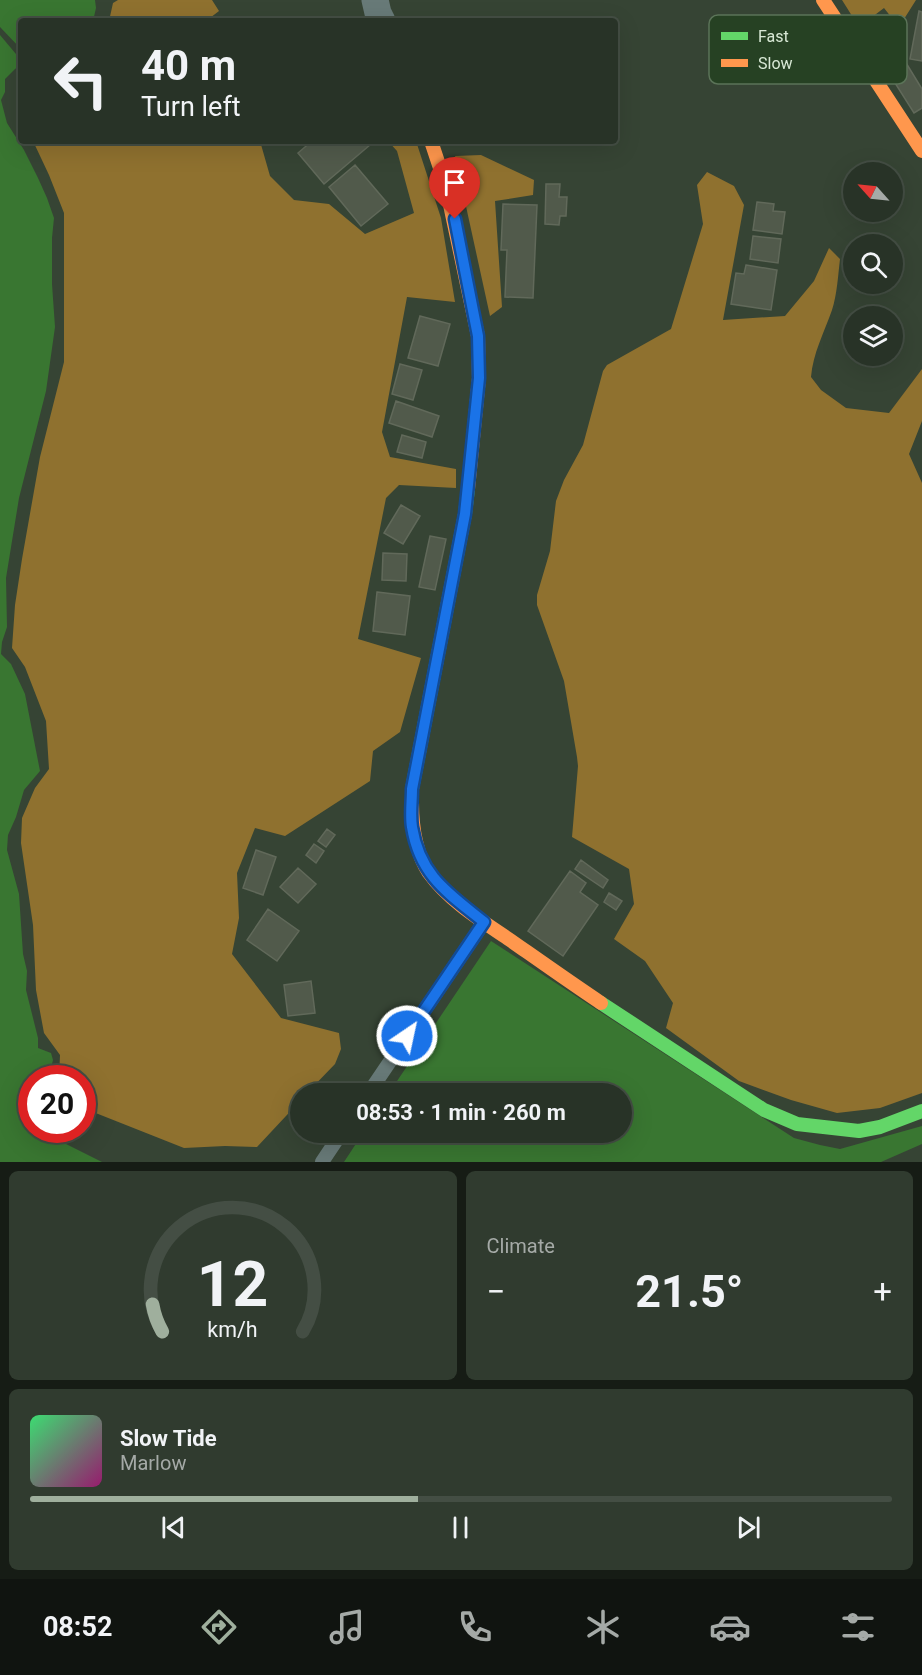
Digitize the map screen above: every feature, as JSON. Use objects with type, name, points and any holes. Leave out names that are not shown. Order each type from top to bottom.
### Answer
[{"type":"street","points":[[375,0],[380,18]]},
{"type":"street","points":[[824,0],[834,15]]},
{"type":"street","points":[[879,84],[922,151]]},
{"type":"street","points":[[431,144],[446,186],[464,265],[478,336],[479,378],[465,514],[412,789],[412,825],[418,852],[429,873],[444,890],[484,922],[579,989],[764,1110],[797,1124],[859,1131],[880,1127],[922,1111]]},
{"type":"lane","points":[[375,1083],[484,922]]},
{"type":"lane","points":[[322,1162],[335,1143]]},
{"type":"shaded area","points":[[0,0],[95,0],[94,18],[18,18],[18,46],[0,27]]},
{"type":"shaded area","points":[[118,0],[212,0],[219,11],[210,18],[110,18],[113,3]]},
{"type":"shaded area","points":[[842,0],[916,0],[907,15],[890,15],[884,8],[875,15],[851,15]]},
{"type":"shaded area","points":[[0,35],[18,56],[18,67],[5,79],[5,92],[1,100],[7,123],[38,178],[54,218],[52,284],[55,327],[46,391],[19,498],[6,578],[7,627],[1,654],[11,664],[25,694],[40,771],[24,790],[8,835],[7,850],[19,894],[23,954],[27,971],[26,990],[38,1038],[38,1048],[51,1053],[53,1060],[52,1065],[18,1065],[18,1143],[64,1143],[102,1162],[0,1162]]},
{"type":"shaded area","points":[[34,144],[261,144],[270,176],[294,200],[329,204],[365,234],[414,213],[397,151],[391,144],[417,144],[441,218],[455,302],[407,297],[382,432],[390,457],[456,469],[456,488],[399,485],[386,498],[358,639],[421,658],[400,732],[373,751],[370,781],[285,836],[255,828],[237,873],[239,918],[232,954],[281,1018],[339,1033],[341,1049],[335,1064],[317,1083],[290,1083],[290,1112],[257,1147],[184,1148],[96,1113],[96,1065],[60,1065],[60,1055],[44,1033],[36,990],[33,925],[21,843],[22,818],[35,788],[49,769],[46,721],[25,667],[12,648],[15,605],[40,457],[64,362],[64,213]]},
{"type":"shaded area","points":[[481,155],[534,180],[533,195],[495,201],[502,307],[490,316],[455,156]]},
{"type":"shaded area","points":[[707,172],[734,186],[744,205],[723,320],[785,316],[814,281],[829,248],[840,259],[837,285],[834,304],[816,351],[811,377],[821,390],[846,408],[889,413],[922,369],[922,421],[909,454],[922,483],[922,1093],[880,1108],[837,1113],[791,1100],[739,1081],[666,1028],[673,1003],[645,961],[614,939],[634,904],[629,869],[572,837],[577,757],[564,681],[537,605],[537,595],[550,551],[556,501],[564,480],[583,445],[603,371],[607,365],[671,329],[703,224],[697,185]]},
{"type":"shaded area","points":[[491,941],[794,1138],[840,1149],[922,1126],[922,1144],[881,1162],[344,1162],[356,1143],[632,1143],[632,1083],[396,1083]]},
{"type":"building","points":[[919,11],[922,12],[922,61],[910,59]]},
{"type":"building","points":[[907,64],[922,89],[922,108],[914,113],[896,84],[907,84]]},
{"type":"building","points":[[308,144],[370,145],[324,184],[298,153]]},
{"type":"building","points":[[355,165],[388,204],[361,226],[329,187]]},
{"type":"building","points":[[546,184],[560,184],[559,197],[567,197],[566,216],[560,216],[559,225],[545,224]]},
{"type":"building","points":[[757,202],[774,204],[773,211],[785,212],[782,234],[753,230]]},
{"type":"building","points":[[503,204],[537,205],[533,298],[505,297],[507,250],[501,250]]},
{"type":"building","points":[[753,236],[781,239],[778,263],[750,259]]},
{"type":"building","points":[[746,265],[777,270],[771,310],[731,304],[736,273],[744,274]]},
{"type":"building","points":[[420,316],[450,324],[438,366],[408,358]]},
{"type":"building","points":[[400,364],[422,370],[413,400],[392,394]]},
{"type":"building","points":[[396,401],[439,416],[432,437],[389,423]]},
{"type":"building","points":[[402,435],[426,442],[422,458],[397,452]]},
{"type":"building","points":[[401,505],[420,516],[403,544],[384,533]]},
{"type":"building","points":[[430,536],[446,539],[435,590],[419,587]]},
{"type":"building","points":[[383,553],[407,554],[406,581],[382,580]]},
{"type":"building","points":[[377,592],[410,596],[405,635],[373,631]]},
{"type":"building","points":[[327,829],[335,835],[326,847],[318,841]]},
{"type":"building","points":[[314,844],[324,851],[316,863],[306,855]]},
{"type":"building","points":[[256,850],[276,857],[263,895],[243,888]]},
{"type":"building","points":[[581,860],[608,880],[603,888],[575,869]]},
{"type":"building","points":[[298,868],[316,884],[298,903],[280,887]]},
{"type":"building","points":[[570,871],[586,883],[580,892],[598,905],[563,956],[528,931]]},
{"type":"building","points":[[609,893],[622,901],[616,910],[604,902]]},
{"type":"building","points":[[268,909],[299,931],[277,961],[247,940]]},
{"type":"building","points":[[311,981],[315,1013],[288,1016],[284,985]]},
{"type":"traffic: fast","points":[[412,802],[412,789],[468,489]]},
{"type":"traffic: fast","points":[[601,1003],[764,1110],[797,1124],[859,1131],[880,1127],[922,1111]]},
{"type":"traffic: slow","points":[[823,0],[833,15]]},
{"type":"traffic: slow","points":[[878,84],[922,151]]},
{"type":"traffic: slow","points":[[432,144],[446,186],[478,336],[479,378],[468,489]]},
{"type":"traffic: slow","points":[[412,802],[417,848],[429,873],[446,893],[477,918],[601,1003]]},
{"type":"route","points":[[407,1036],[484,922],[444,890],[429,873],[418,852],[412,825],[412,789],[465,514],[479,378],[478,336],[455,219]]}]
